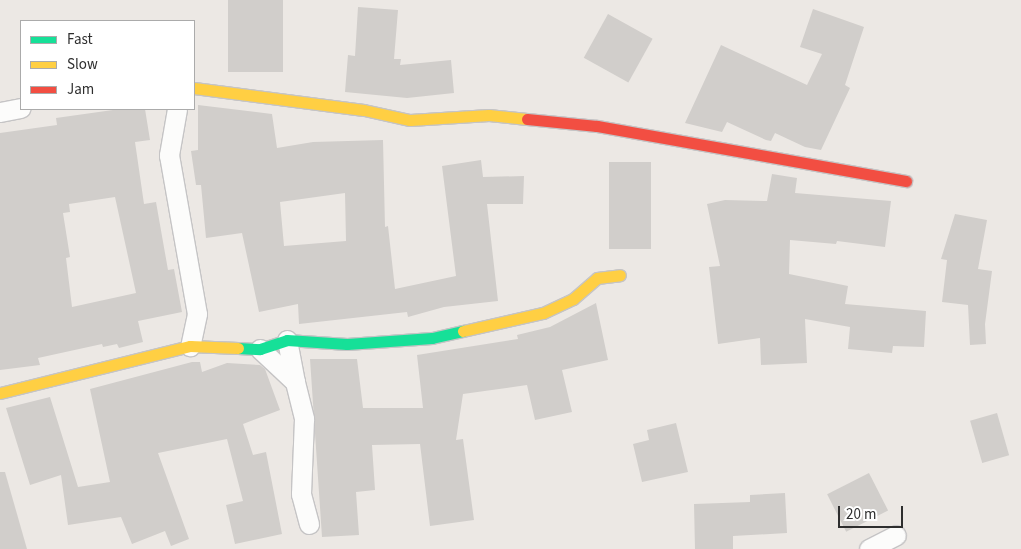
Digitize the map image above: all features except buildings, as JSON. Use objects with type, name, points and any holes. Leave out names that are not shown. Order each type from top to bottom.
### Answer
[{"type":"street","points":[[195,88],[364,110],[410,120],[489,115],[597,126],[906,181]]},
{"type":"street","points":[[0,112],[20,108]]},
{"type":"street","points":[[177,110],[168,155],[197,314],[190,346]]},
{"type":"street","points":[[0,393],[190,346],[260,350],[287,340],[346,344],[432,338],[543,313],[573,299],[597,278],[620,275]]},
{"type":"street","points":[[287,340],[304,419],[302,494],[309,524]]},
{"type":"street","points":[[260,350],[296,382]]},
{"type":"street","points":[[869,549],[896,535]]},
{"type":"traffic: fast","points":[[238,348],[260,349],[287,340],[347,344],[432,338],[463,331]]},
{"type":"traffic: slow","points":[[195,88],[364,110],[410,120],[489,115],[527,119]]},
{"type":"traffic: slow","points":[[463,331],[543,313],[573,299],[597,278],[620,275]]},
{"type":"traffic: slow","points":[[0,393],[190,346],[238,348]]},
{"type":"traffic: jam","points":[[527,119],[597,126],[906,181]]}]
